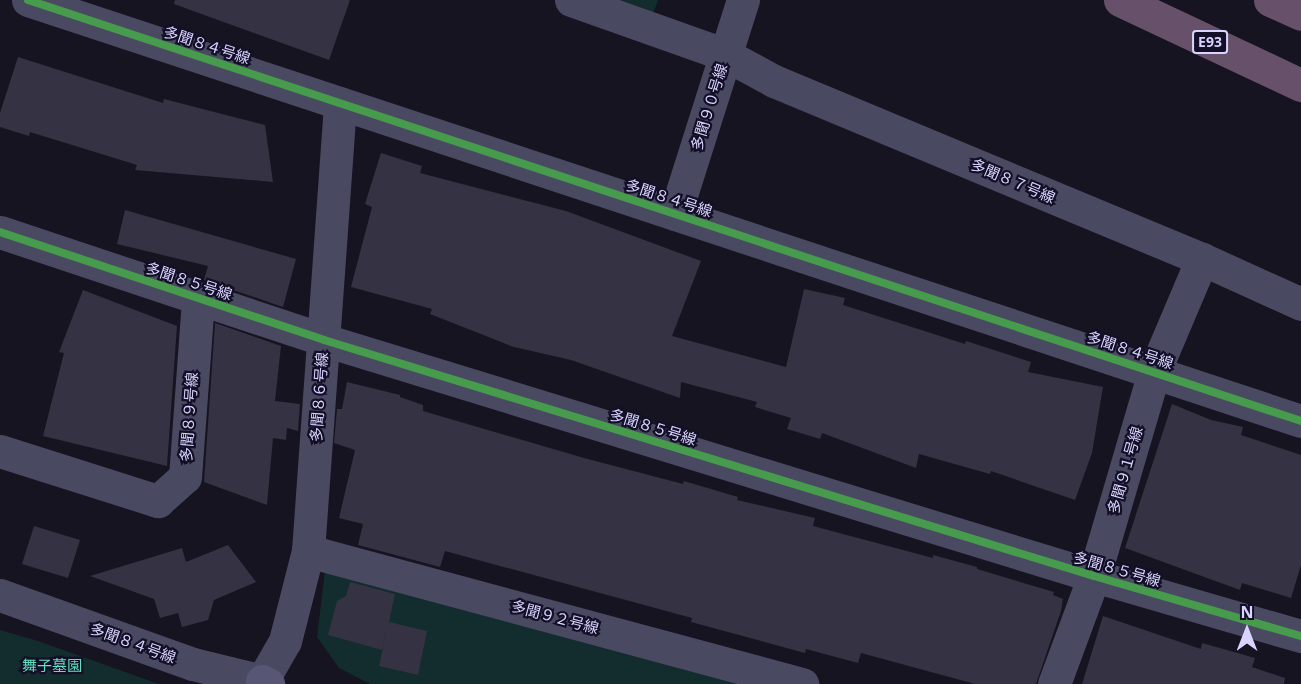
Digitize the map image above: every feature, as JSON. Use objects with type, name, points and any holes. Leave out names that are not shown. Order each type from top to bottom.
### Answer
[{"type":"highway","name":"E93","points":[[1120,0],[1301,85]]},
{"type":"highway","points":[[1270,0],[1301,14]]},
{"type":"street","name":"多聞８４号線","points":[[28,0],[1301,421]]},
{"type":"street","name":"多聞８７号線","points":[[571,0],[726,55],[774,81],[1202,259],[1301,304]]},
{"type":"street","name":"多聞９０号線","points":[[675,214],[743,0]]},
{"type":"street","name":"多聞８６号線","points":[[265,682],[285,641],[308,551],[340,104]]},
{"type":"street","name":"多聞８５号線","points":[[0,232],[324,340],[1094,576],[1301,636]]},
{"type":"street","name":"多聞９１号線","points":[[1054,684],[1094,576],[1154,372],[1202,259]]},
{"type":"street","name":"多聞８９号線","points":[[0,451],[158,501],[184,477],[198,298]]},
{"type":"street","name":"多聞９２号線","points":[[308,551],[802,684]]},
{"type":"street","name":"多聞８４号線","points":[[0,595],[193,664],[265,682]]},
{"type":"green space","points":[[609,0],[658,0],[652,17]]},
{"type":"green space","points":[[325,571],[749,684],[370,684],[339,668],[317,637]]},
{"type":"green space","name":"舞子墓園","points":[[0,630],[38,641],[159,684],[0,684]]},
{"type":"building","points":[[175,0],[350,0],[329,60],[174,4]]},
{"type":"building","points":[[18,57],[163,103],[164,99],[265,125],[273,182],[135,170],[137,165],[30,132],[29,136],[0,127],[0,113]]},
{"type":"building","points":[[381,153],[422,166],[420,173],[566,211],[701,261],[672,336],[786,367],[804,289],[845,298],[843,305],[965,344],[966,341],[1031,362],[1028,372],[1103,387],[1092,453],[1075,500],[991,471],[990,474],[919,454],[916,468],[822,433],[820,439],[787,429],[791,418],[755,407],[757,402],[681,382],[680,398],[571,360],[514,347],[430,314],[432,309],[351,287],[372,207],[365,204]]},
{"type":"building","points":[[125,210],[296,259],[283,307],[204,280],[208,266],[117,244]]},
{"type":"building","points":[[83,290],[177,326],[167,466],[43,436],[64,353],[59,352]]},
{"type":"building","points":[[215,323],[281,346],[275,401],[300,404],[298,431],[287,428],[286,440],[273,438],[267,505],[204,482]]},
{"type":"building","points":[[347,382],[400,395],[400,397],[423,405],[423,411],[584,458],[683,484],[684,481],[738,497],[737,500],[815,518],[813,526],[933,558],[933,555],[977,567],[977,569],[1054,592],[1053,595],[1063,599],[1061,611],[1036,684],[975,684],[861,653],[858,663],[806,649],[805,653],[691,622],[692,618],[445,551],[440,567],[358,545],[363,524],[339,518],[355,450],[334,443],[337,409],[342,409]]},
{"type":"building","points":[[1172,404],[1211,420],[1243,427],[1241,435],[1301,455],[1301,565],[1291,598],[1242,583],[1240,590],[1125,548]]},
{"type":"building","points":[[34,526],[80,540],[68,578],[22,564]]},
{"type":"building","points":[[228,545],[256,582],[214,600],[208,620],[182,627],[178,613],[160,618],[154,599],[90,576],[182,548],[186,562]]},
{"type":"building","points":[[350,582],[395,594],[389,622],[427,631],[418,675],[379,666],[387,627],[382,650],[328,635],[337,601],[346,596]]},
{"type":"building","points":[[1103,616],[1201,649],[1202,643],[1255,658],[1252,667],[1285,678],[1284,684],[1082,684]]},
{"type":"cycle path","points":[[28,0],[1301,421]]},
{"type":"cycle path","points":[[0,232],[324,340],[1094,576],[1301,636]]}]
